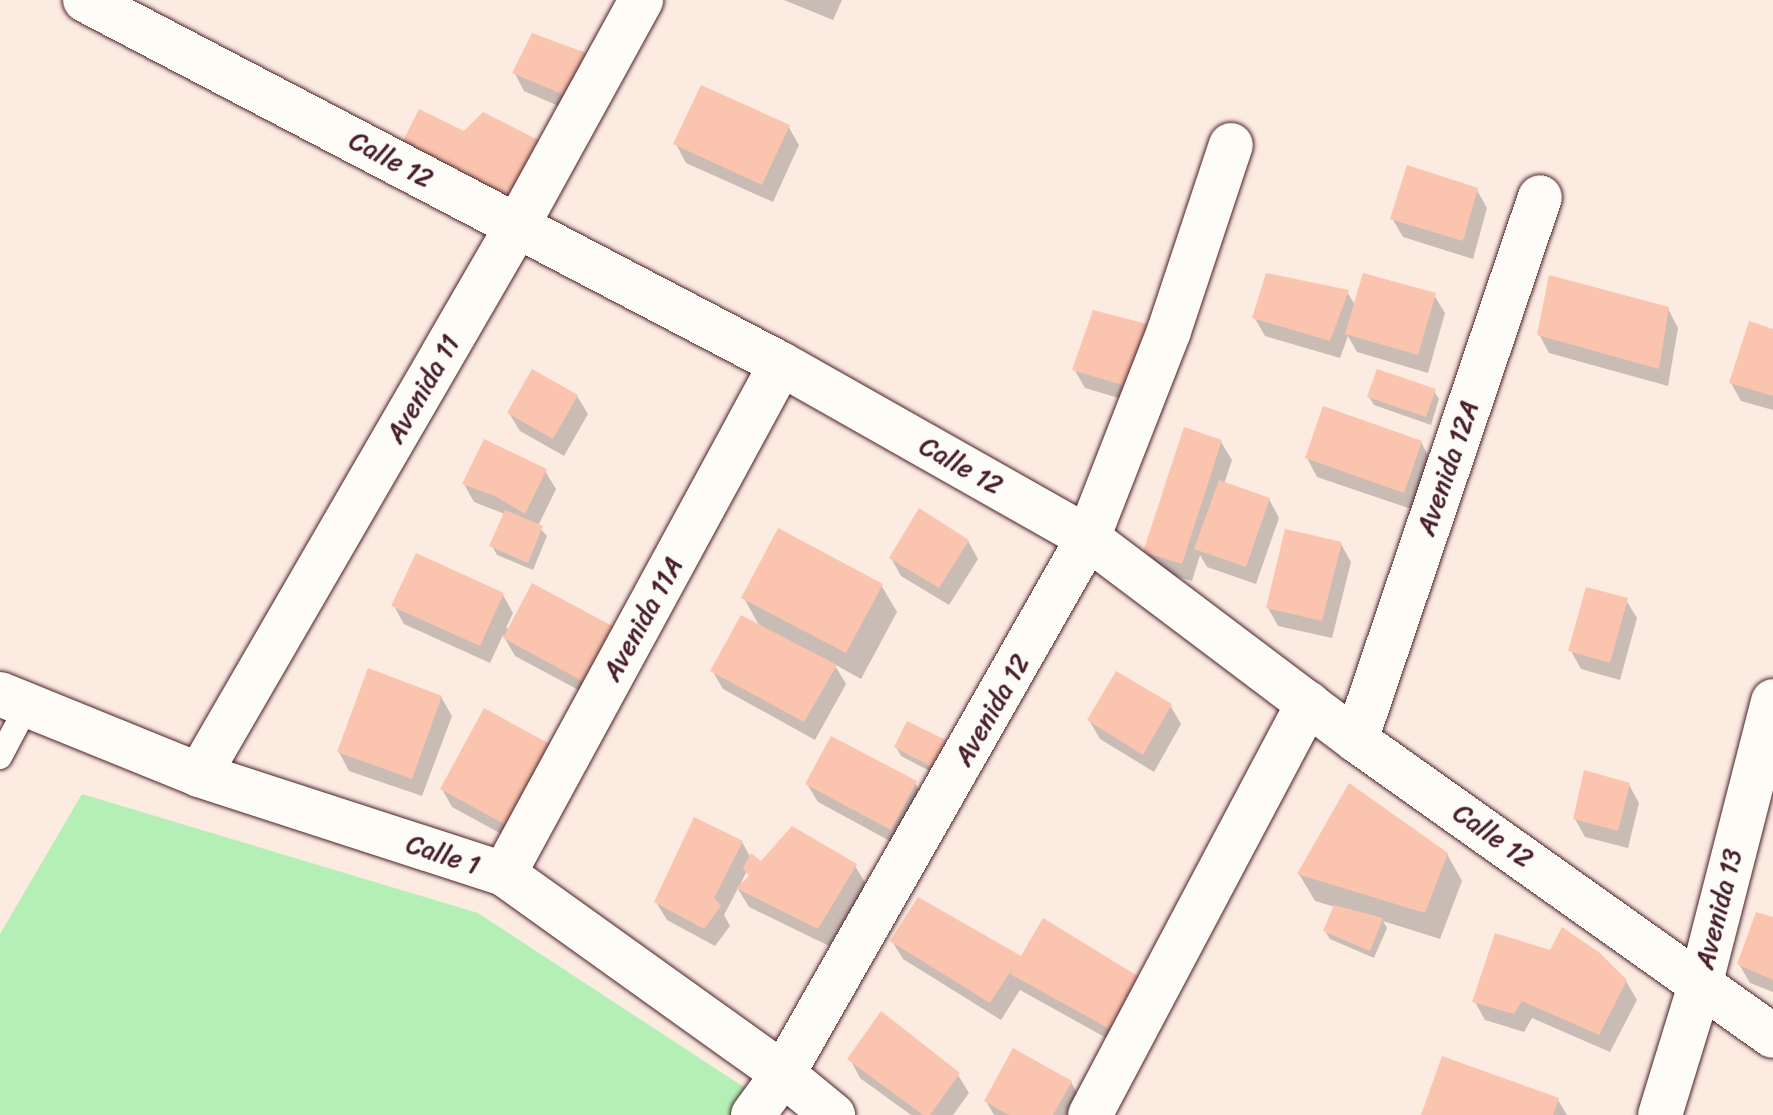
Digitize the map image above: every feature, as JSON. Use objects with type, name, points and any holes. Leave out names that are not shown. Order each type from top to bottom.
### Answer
[{"type":"street","name":"Calle 12","points":[[85,0],[781,364],[1088,538],[1356,740],[1773,1036]]},
{"type":"street","name":"Avenida 11","points":[[199,775],[517,226],[641,0]]},
{"type":"street","name":"Avenida 12","points":[[753,1115],[783,1074],[1088,538],[1169,331],[1231,145]]},
{"type":"street","name":"Avenida 12A","points":[[1356,740],[1540,197]]},
{"type":"street","name":"Avenida 11A","points":[[504,874],[781,364]]},
{"type":"street","name":"Calle 1","points":[[13,700],[199,775],[504,874],[783,1074],[833,1115]]},
{"type":"street","name":"Avenida 13","points":[[1660,1115],[1701,982],[1773,701]]},
{"type":"street","points":[[1090,1115],[1308,703]]},
{"type":"lane","points":[[0,757],[13,700]]},
{"type":"green space","points":[[82,794],[478,913],[762,1099],[744,1115],[0,1115],[0,934]]},
{"type":"building","points":[[532,33],[597,57],[574,99],[512,73]]},
{"type":"building","points":[[701,85],[790,125],[762,185],[673,144]]},
{"type":"building","points":[[419,109],[464,131],[483,112],[550,146],[517,211],[398,151]]},
{"type":"building","points":[[1407,165],[1478,188],[1463,241],[1390,219]]},
{"type":"building","points":[[1266,273],[1349,290],[1330,341],[1252,318]]},
{"type":"building","points":[[1363,273],[1436,293],[1418,355],[1345,334]]},
{"type":"building","points":[[1549,275],[1669,307],[1659,369],[1537,335]]},
{"type":"building","points":[[1093,310],[1151,325],[1132,388],[1072,370]]},
{"type":"building","points":[[1749,321],[1773,329],[1773,396],[1729,383]]},
{"type":"building","points":[[532,369],[578,395],[553,439],[507,413]]},
{"type":"building","points":[[1377,369],[1436,389],[1426,417],[1367,397]]},
{"type":"building","points":[[1323,406],[1422,441],[1404,493],[1305,458]]},
{"type":"building","points":[[1184,427],[1222,440],[1182,564],[1143,552]]},
{"type":"building","points":[[484,439],[547,469],[525,514],[495,496],[462,484]]},
{"type":"building","points":[[1219,480],[1270,498],[1246,567],[1194,549]]},
{"type":"building","points":[[919,508],[969,540],[939,588],[889,558]]},
{"type":"building","points":[[505,510],[543,526],[528,563],[489,546]]},
{"type":"building","points":[[778,528],[883,584],[846,653],[741,598]]},
{"type":"building","points":[[1285,529],[1342,542],[1322,621],[1266,608]]},
{"type":"building","points":[[416,553],[504,593],[480,646],[391,606]]},
{"type":"building","points":[[532,583],[618,629],[588,684],[503,638]]},
{"type":"building","points":[[1586,587],[1628,598],[1610,663],[1568,651]]},
{"type":"building","points":[[741,615],[837,665],[804,722],[710,671]]},
{"type":"building","points":[[368,668],[442,696],[412,779],[337,752]]},
{"type":"building","points":[[1116,671],[1172,704],[1143,755],[1087,720]]},
{"type":"building","points":[[484,708],[557,748],[513,829],[440,789]]},
{"type":"building","points":[[907,721],[950,742],[936,769],[894,747]]},
{"type":"building","points":[[831,736],[917,781],[891,830],[805,784]]},
{"type":"building","points":[[1584,770],[1630,783],[1618,831],[1573,819]]},
{"type":"building","points":[[1349,783],[1448,853],[1425,913],[1297,874]]},
{"type":"building","points":[[694,817],[743,841],[714,898],[721,906],[704,929],[654,902]]},
{"type":"building","points":[[792,826],[857,864],[818,929],[736,888],[749,876],[743,868],[751,853],[761,861]]},
{"type":"building","points":[[918,897],[1021,956],[1043,918],[1149,983],[1117,1033],[1010,974],[1014,966],[990,1003],[890,941]]},
{"type":"building","points":[[1334,905],[1383,918],[1370,951],[1323,931]]},
{"type":"building","points":[[1756,912],[1773,917],[1773,980],[1737,964]]},
{"type":"building","points":[[1562,927],[1600,953],[1627,980],[1599,1035],[1522,1001],[1514,1014],[1472,1002],[1495,933],[1550,950]]},
{"type":"building","points":[[881,1011],[960,1073],[930,1115],[923,1115],[847,1059]]},
{"type":"building","points":[[1013,1048],[1072,1081],[1053,1115],[1009,1115],[984,1101]]},
{"type":"building","points":[[1442,1056],[1559,1098],[1553,1115],[1421,1115]]}]
